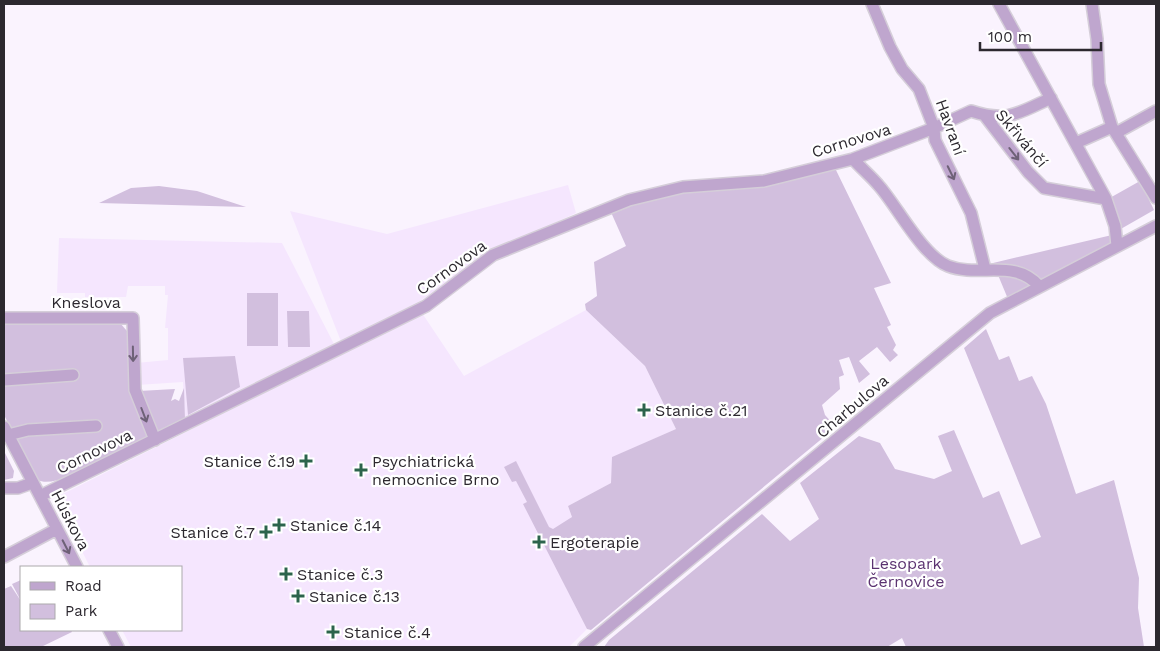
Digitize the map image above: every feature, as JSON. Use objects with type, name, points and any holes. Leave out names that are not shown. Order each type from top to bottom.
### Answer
[{"type":"street","name":"Havraní","points":[[872,4],[902,69],[919,89],[934,128],[935,140],[971,213],[985,269]]},
{"type":"street","points":[[999,4],[1106,199],[1114,226],[1117,246]]},
{"type":"street","points":[[1092,4],[1097,39],[1099,84],[1114,130],[1156,198]]},
{"type":"street","points":[[984,116],[997,118],[1014,115],[1051,98]]},
{"type":"street","name":"Cornovova","points":[[40,496],[426,306],[493,255],[629,200],[683,187],[764,181],[853,160],[934,128],[971,111]]},
{"type":"street","name":"Skřivánčí","points":[[971,111],[984,116],[1028,172],[1044,188],[1106,199]]},
{"type":"street","points":[[1076,143],[1114,130],[1156,111]]},
{"type":"street","points":[[853,160],[880,187],[918,239],[934,256],[947,266],[1013,270],[1027,275],[1039,286]]},
{"type":"street","name":"Charbulova","points":[[588,646],[990,313],[1156,226]]},
{"type":"street","name":"Kneslova","points":[[4,318],[133,318],[135,390],[155,440]]},
{"type":"street","points":[[4,380],[73,375]]},
{"type":"street","name":"Húskova","points":[[76,566],[5,433],[96,426]]},
{"type":"street","points":[[4,488],[18,488],[32,483]]},
{"type":"street","points":[[4,557],[57,529]]},
{"type":"street","points":[[110,631],[118,647]]},
{"type":"shaded area","points":[[568,185],[576,213],[486,255],[416,304],[342,344],[290,211],[387,234]]},
{"type":"shaded area","points":[[59,238],[282,243],[334,344],[185,419],[183,382],[137,385],[136,363],[168,360],[168,328],[165,328],[168,295],[165,295],[165,286],[128,286],[126,297],[85,297],[85,293],[57,293]]},
{"type":"shaded area","name":"Psychiatrická nemocnice Brno","points":[[586,310],[645,366],[676,429],[613,457],[611,483],[568,506],[572,517],[544,544],[587,629],[569,647],[131,647],[123,631],[182,631],[182,566],[89,566],[55,498],[422,313],[464,376]]},
{"type":"green space","points":[[834,166],[891,283],[874,288],[891,325],[887,327],[896,345],[893,350],[898,355],[890,362],[877,347],[859,361],[870,374],[859,383],[849,357],[839,360],[844,375],[839,377],[840,389],[822,405],[825,415],[836,427],[591,630],[587,629],[523,504],[527,502],[516,481],[512,482],[504,467],[516,461],[549,527],[553,529],[572,517],[568,506],[611,483],[612,457],[676,429],[645,366],[586,310],[585,304],[597,296],[594,262],[626,246],[610,210],[665,194]]},
{"type":"green space","points":[[1140,181],[1154,210],[1119,230],[1108,199]]},
{"type":"green space","points":[[159,186],[197,191],[246,207],[99,203],[131,188]]},
{"type":"green space","points":[[1112,235],[1110,246],[1008,299],[993,263]]},
{"type":"green space","points":[[247,293],[278,293],[278,346],[247,346]]},
{"type":"green space","points":[[287,311],[309,311],[310,347],[288,347]]},
{"type":"green space","points":[[4,321],[120,323],[127,331],[147,437],[76,474],[47,482],[38,480],[4,415]]},
{"type":"green space","name":"Lesopark Černovice","points":[[986,329],[999,360],[1009,356],[1019,381],[1032,376],[1046,404],[1076,494],[1114,480],[1139,578],[1138,608],[1144,647],[906,647],[902,638],[887,647],[604,647],[609,640],[762,514],[790,541],[819,519],[800,483],[859,436],[880,443],[895,469],[934,479],[952,471],[938,436],[954,430],[983,498],[999,491],[1021,545],[1041,537],[964,348]]},
{"type":"green space","points":[[235,356],[240,387],[188,415],[183,358]]},
{"type":"green space","points":[[184,388],[185,419],[157,433],[139,391],[175,389],[171,401],[175,399],[179,401]]},
{"type":"green space","points":[[4,451],[14,471],[13,478],[4,480]]},
{"type":"green space","points":[[20,580],[20,599],[12,584]]},
{"type":"green space","points":[[11,586],[20,600],[20,631],[72,632],[41,647],[4,647],[4,589]]},
{"type":"place","name":"Stanice č.21","points":[[644,410]]},
{"type":"place","name":"Stanice č.19","points":[[306,461]]},
{"type":"place","name":"Psychiatrická nemocnice Brno","points":[[361,470]]},
{"type":"place","name":"Stanice č.14","points":[[279,525]]},
{"type":"place","name":"Stanice č.7","points":[[266,532]]},
{"type":"place","name":"Ergoterapie","points":[[539,542]]},
{"type":"place","name":"Stanice č.3","points":[[286,574]]},
{"type":"place","name":"Stanice č.13","points":[[298,596]]},
{"type":"place","name":"Stanice č.4","points":[[333,632]]}]
